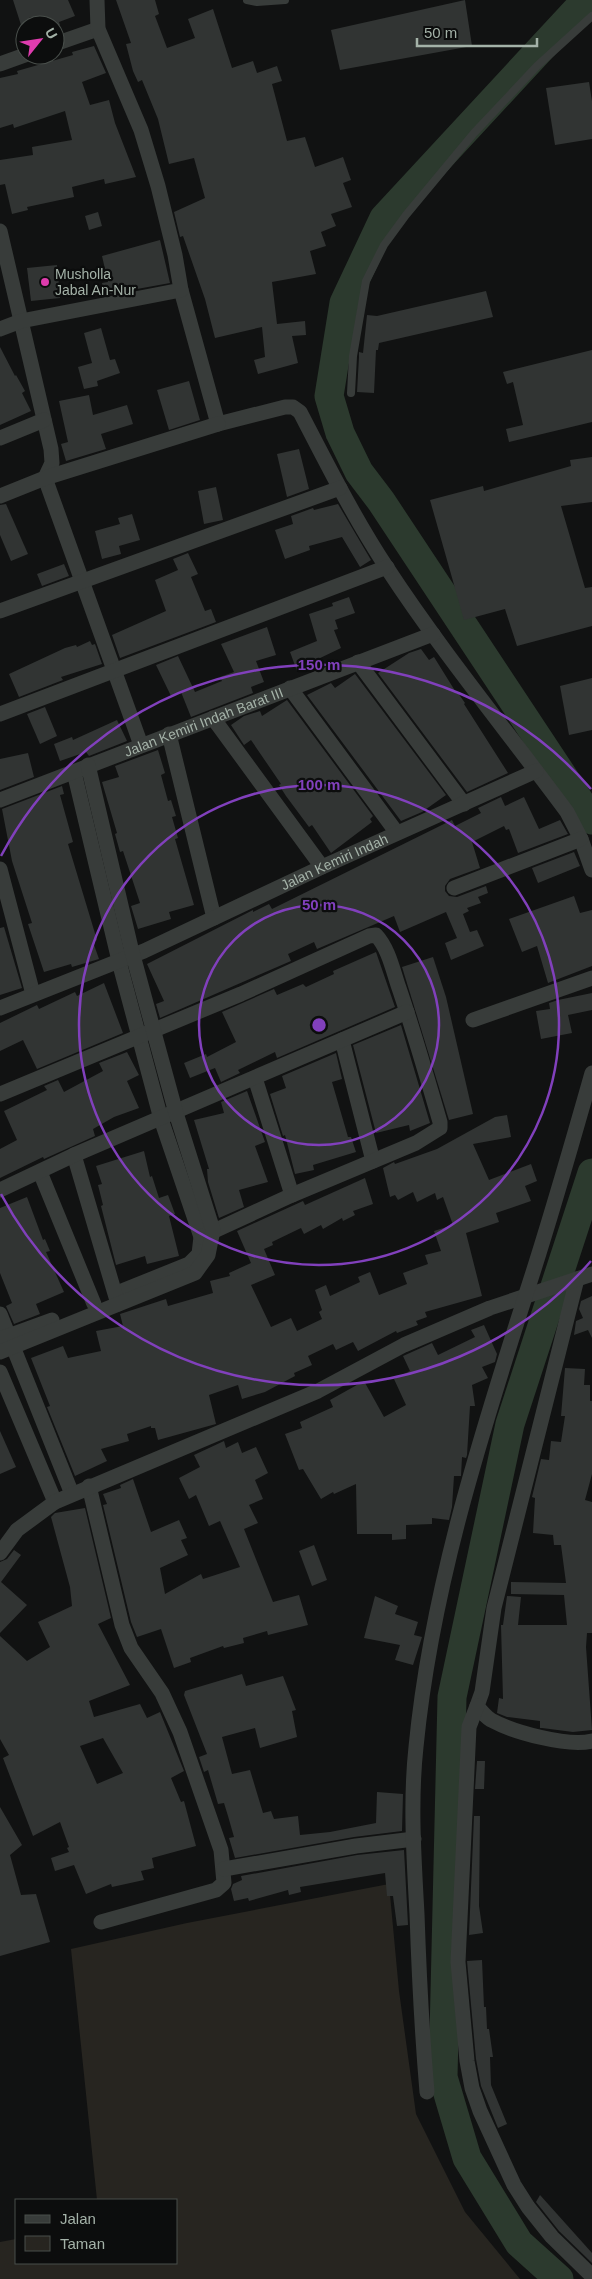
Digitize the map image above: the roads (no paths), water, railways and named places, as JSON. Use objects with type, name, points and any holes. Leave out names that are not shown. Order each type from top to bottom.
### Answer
[{"type":"street","points":[[98,0],[98,29],[141,130],[158,186],[175,255],[181,290],[218,424]]},
{"type":"street","points":[[65,41],[98,29]]},
{"type":"street","points":[[0,64],[15,59]]},
{"type":"street","points":[[0,231],[51,449],[52,463],[45,478],[80,580],[141,745]]},
{"type":"street","points":[[0,330],[20,321],[181,290]]},
{"type":"street","points":[[0,496],[45,478],[218,424],[285,407],[293,407],[300,412],[340,488],[386,567],[433,634],[567,812],[592,870]]},
{"type":"street","points":[[0,438],[44,420]]},
{"type":"street","points":[[0,611],[80,580],[340,488]]},
{"type":"street","points":[[0,714],[386,567]]},
{"type":"street","name":"Jalan Kemiri Indah Barat III","points":[[0,800],[433,634]]},
{"type":"street","points":[[358,662],[464,804]]},
{"type":"street","points":[[290,688],[397,834]]},
{"type":"street","points":[[213,718],[322,867]]},
{"type":"street","points":[[169,734],[214,918]]},
{"type":"street","points":[[88,765],[134,954],[161,1119],[207,1233]]},
{"type":"street","name":"Jalan Kemiri Indah","points":[[0,1008],[134,954],[536,771]]},
{"type":"street","points":[[5,1343],[117,1299],[189,1264],[199,1254],[207,1233],[176,1113],[119,960],[74,772]]},
{"type":"street","points":[[454,888],[580,839]]},
{"type":"street","points":[[0,869],[33,994]]},
{"type":"street","points":[[0,1094],[241,994],[369,936],[376,935],[381,940],[407,1012],[440,1122],[440,1128],[416,1143],[207,1233]]},
{"type":"street","points":[[473,1020],[592,978]]},
{"type":"street","points":[[0,1190],[74,1155],[176,1113],[407,1012]]},
{"type":"street","points":[[342,1040],[373,1161]]},
{"type":"street","points":[[427,2092],[422,2032],[414,1839],[416,1749],[428,1653],[468,1490],[500,1375],[533,1293],[592,1073]]},
{"type":"street","points":[[255,1078],[292,1195]]},
{"type":"street","points":[[74,1155],[117,1299]]},
{"type":"street","points":[[40,1172],[94,1304]]},
{"type":"street","points":[[0,1553],[17,1530],[55,1502],[89,1486],[318,1391],[404,1345],[533,1293],[592,1274]]},
{"type":"street","points":[[574,1280],[494,1608],[482,1692],[469,1727],[458,1962],[459,1993],[472,2088],[514,2185],[528,2207],[552,2237],[592,2276]]},
{"type":"street","points":[[5,1343],[94,1304],[117,1299]]},
{"type":"street","points":[[1,1318],[5,1343],[72,1494]]},
{"type":"street","points":[[0,1372],[55,1502]]},
{"type":"street","points":[[89,1486],[122,1625],[131,1648],[155,1682],[180,1732],[221,1850],[224,1869],[224,1883],[216,1890],[102,1922]]},
{"type":"street","points":[[477,1706],[490,1720],[553,1741],[592,1741]]},
{"type":"street","points":[[224,1869],[356,1846],[414,1839]]},
{"type":"lane","points":[[247,0],[258,2],[285,0]]},
{"type":"lane","points":[[351,393],[352,356],[366,281],[384,245],[406,215],[474,133],[537,66],[592,16]]},
{"type":"waterway","points":[[586,0],[384,218],[344,303],[329,396],[340,433],[359,472],[381,501],[592,820]]},
{"type":"waterway","points":[[559,2279],[519,2243],[467,2158],[443,2077],[452,1697],[510,1424],[592,1173]]},
{"type":"place","name":"Musholla Jabal An-Nur","points":[[45,282]]}]
